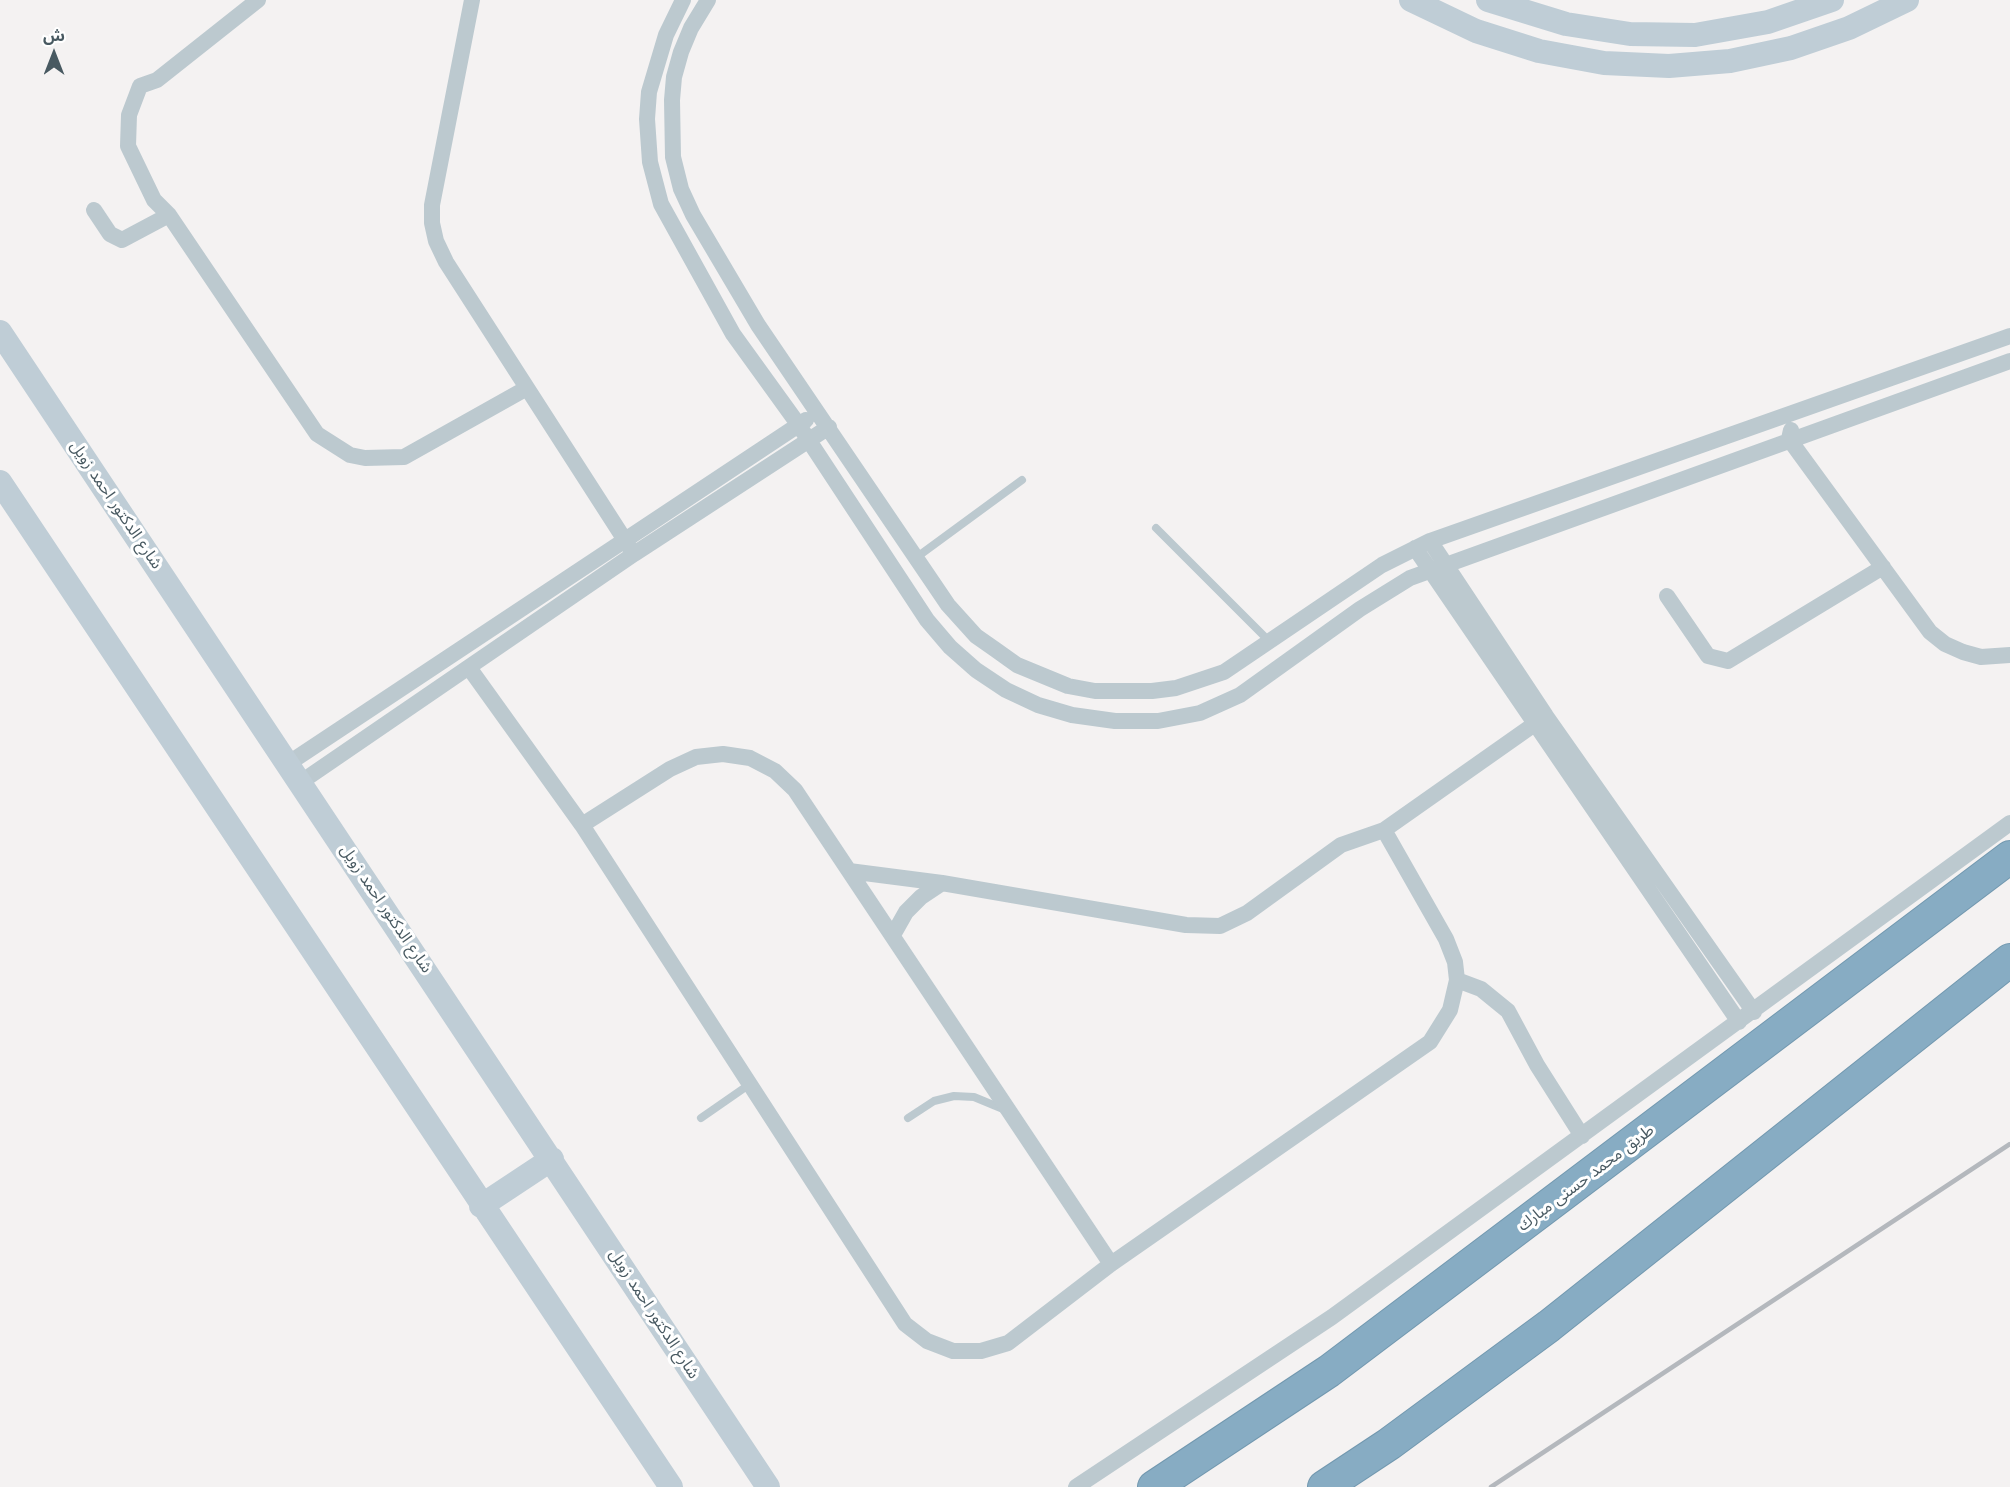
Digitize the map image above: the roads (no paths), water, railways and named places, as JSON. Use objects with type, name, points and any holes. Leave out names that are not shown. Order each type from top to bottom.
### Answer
[{"type":"highway","name":"طريق محمد حسنى مبارك","points":[[1154,1487],[1329,1371],[2010,857]]},
{"type":"highway","points":[[1324,1487],[1389,1444],[1549,1326],[2010,960]]},
{"type":"street","points":[[258,0],[157,80],[140,86],[129,115],[128,146],[154,200],[169,214],[317,434],[350,455],[365,458],[404,457],[527,388]]},
{"type":"street","points":[[472,0],[432,205],[432,224],[446,262],[634,554]]},
{"type":"street","points":[[683,0],[666,35],[649,92],[647,119],[650,162],[661,204],[733,334],[809,440],[927,620],[950,647],[976,670],[1006,690],[1038,705],[1072,715],[1115,721],[1158,721],[1200,713],[1240,694],[1393,587],[1438,568],[1789,439],[2010,361]]},
{"type":"street","points":[[708,0],[691,28],[674,77],[671,130],[676,168],[681,189],[693,215],[758,325],[948,605],[976,636],[1017,665],[1068,686],[1095,692],[1152,691],[1176,687],[1224,672],[1353,583],[1423,545],[2010,336]]},
{"type":"street","points":[[1411,0],[1476,31],[1539,51],[1604,63],[1669,66],[1730,61],[1791,48],[1849,28],[1907,0]]},
{"type":"street","points":[[1488,0],[1566,24],[1630,34],[1695,35],[1768,22],[1832,0]]},
{"type":"street","points":[[94,210],[110,234],[122,240],[169,214]]},
{"type":"street","name":"شارع الدكتور احمد زويل","points":[[0,332],[295,772],[768,1487]]},
{"type":"street","points":[[295,772],[624,539],[817,413]]},
{"type":"street","points":[[1793,414],[1789,439],[1930,632],[1945,644],[1981,657],[2010,655]]},
{"type":"street","points":[[295,772],[470,669],[634,554],[829,427]]},
{"type":"street","points":[[0,482],[670,1487]]},
{"type":"street","points":[[1423,545],[1739,1022]]},
{"type":"street","points":[[1666,596],[1708,656],[1728,661],[1883,567]]},
{"type":"street","points":[[470,669],[582,825],[905,1324],[927,1341],[953,1351],[981,1351],[1008,1343],[1111,1264],[1430,1042],[1450,1010],[1457,980],[1455,962],[1446,939],[1384,830]]},
{"type":"street","points":[[849,871],[942,883],[1186,925],[1220,926],[1247,913],[1341,845],[1384,830],[1539,720]]},
{"type":"street","points":[[1539,720],[1754,1012]]},
{"type":"street","points":[[582,825],[687,761],[705,756],[732,755],[750,758],[775,771],[795,790],[1111,1264]]},
{"type":"street","points":[[1076,1487],[1332,1317],[1754,1012],[2010,823]]},
{"type":"street","points":[[893,935],[906,912],[921,897],[942,883]]},
{"type":"street","points":[[1457,980],[1481,989],[1508,1011],[1537,1065],[1582,1136]]},
{"type":"street","points":[[481,1206],[552,1159]]},
{"type":"lane","points":[[916,557],[1022,480]]},
{"type":"lane","points":[[1156,528],[1269,641]]},
{"type":"lane","points":[[701,1118],[750,1084]]},
{"type":"lane","points":[[908,1118],[934,1101],[954,1096],[974,1097],[994,1103],[1011,1114]]},
{"type":"railway","points":[[1491,1487],[2010,1144]]}]
